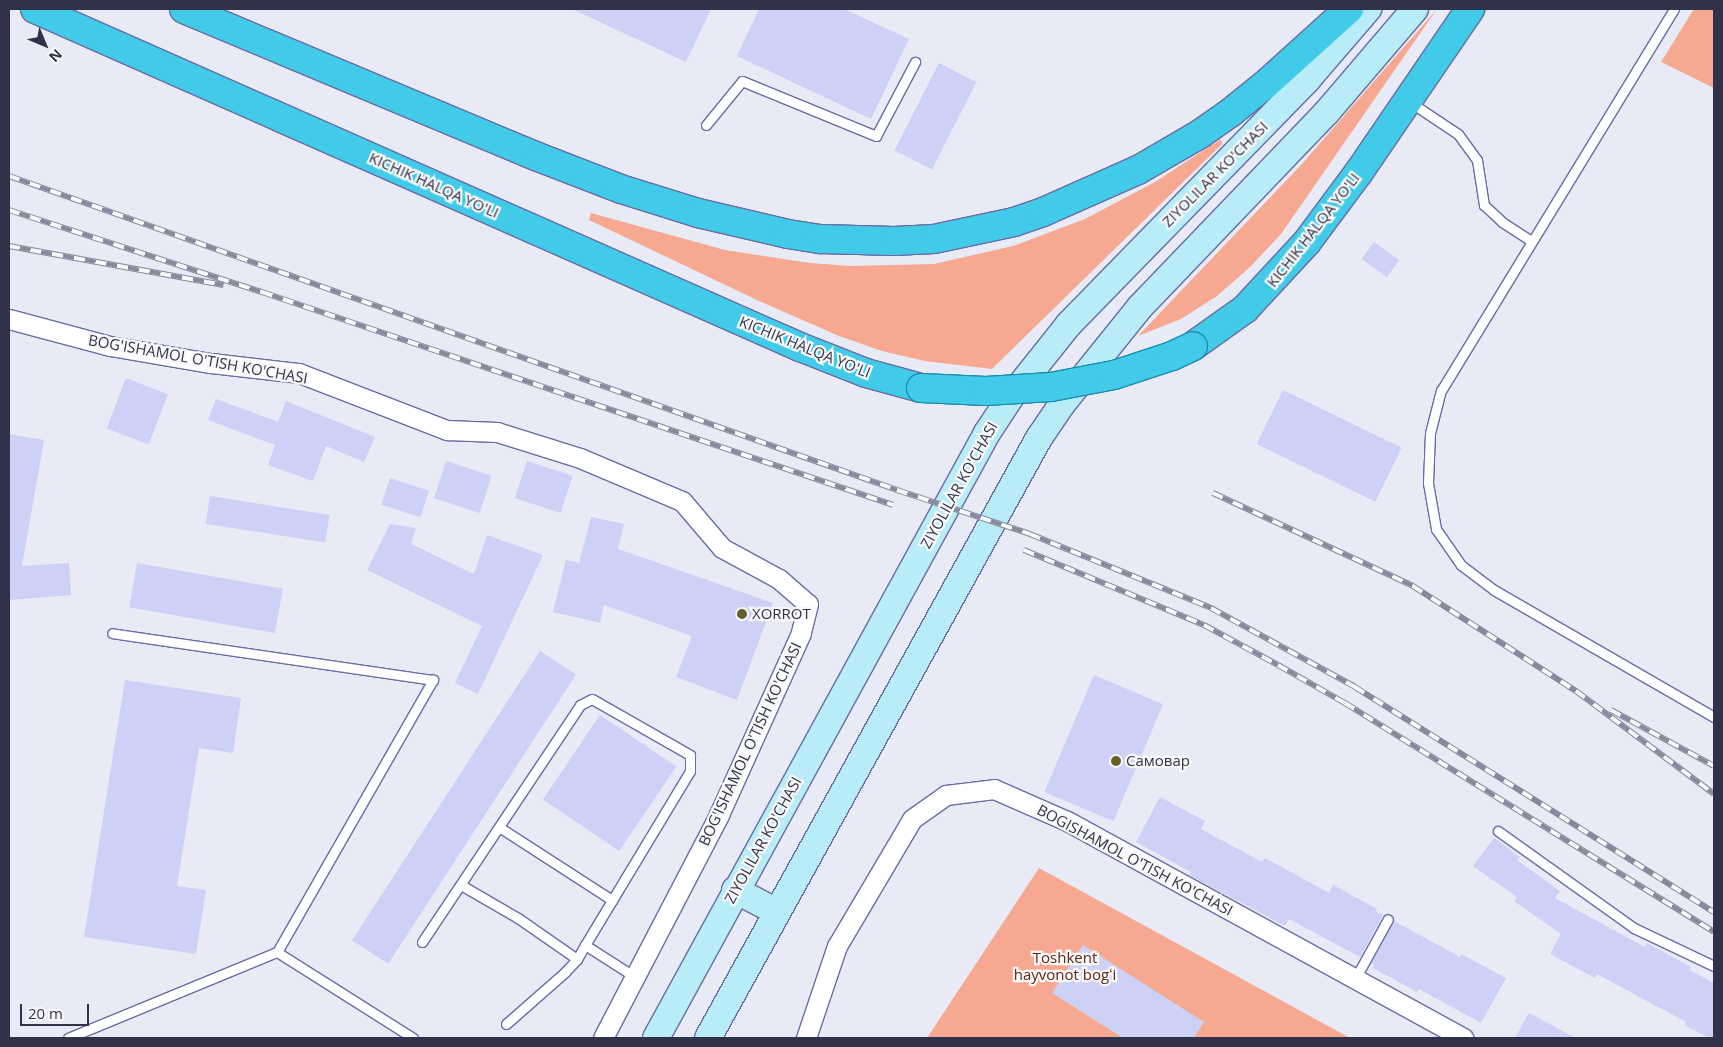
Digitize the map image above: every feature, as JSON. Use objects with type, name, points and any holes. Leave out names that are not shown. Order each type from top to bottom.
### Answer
[{"type":"highway","name":"KICHIK HALQA YO'LI","points":[[35,9],[800,347],[866,372],[921,388],[986,391],[1052,387],[1114,375],[1172,356],[1193,346],[1245,309],[1288,264],[1324,219],[1470,9]]},
{"type":"highway","points":[[184,9],[538,157],[621,189],[698,213],[788,234],[821,239],[894,241],[934,238],[1014,222],[1050,209],[1138,170],[1200,134],[1230,113],[1266,84],[1349,9]]},
{"type":"main road","name":"ZIYOLILAR KO'CHASI","points":[[656,1038],[735,890],[987,433],[1010,398],[1069,324],[1307,80],[1368,9]]},
{"type":"main road","points":[[708,1038],[1039,438],[1062,404],[1140,307],[1327,112],[1415,9]]},
{"type":"main road","points":[[735,890],[777,912]]},
{"type":"street","name":"BOG'ISHAMOL O'TISH KO'CHASI","points":[[9,319],[110,346],[211,363],[298,374],[447,430],[497,432],[580,458],[682,501],[722,548],[778,579],[808,604],[801,633],[719,815],[603,1038]]},
{"type":"street","name":"BOGISHAMOL O'TISH KO'CHASI","points":[[806,1038],[837,946],[912,819],[946,795],[984,790],[994,790],[1068,821],[1463,1038]]},
{"type":"lane","points":[[1674,9],[1441,390],[1430,433],[1428,483],[1436,529],[1461,565],[1494,590],[1714,718]]},
{"type":"lane","points":[[706,125],[742,81],[876,136],[915,62]]},
{"type":"lane","points":[[1408,100],[1458,134],[1476,160],[1484,205],[1502,222],[1531,242]]},
{"type":"lane","points":[[68,1038],[277,952],[433,680],[112,633]]},
{"type":"lane","points":[[422,942],[580,705],[592,699],[690,756],[690,771],[576,959],[565,972],[506,1024]]},
{"type":"lane","points":[[499,827],[612,900]]},
{"type":"lane","points":[[1498,831],[1634,928],[1714,966]]},
{"type":"lane","points":[[461,885],[518,918],[576,959]]},
{"type":"lane","points":[[1355,979],[1388,919]]},
{"type":"lane","points":[[585,944],[635,977]]},
{"type":"lane","points":[[277,952],[413,1038]]},
{"type":"green space","points":[[1437,9],[1281,234],[1250,267],[1217,296],[1181,319],[1138,336],[1302,164]]},
{"type":"green space","points":[[1694,9],[1714,9],[1714,88],[1661,62]]},
{"type":"green space","points":[[1221,139],[1222,144],[992,369],[925,361],[882,351],[839,336],[757,300],[589,220],[591,213],[725,250],[810,263],[851,266],[934,264],[1013,246],[1085,219],[1155,182]]},
{"type":"green space","name":"Toshkent hayvonot bogʻi","points":[[1039,868],[1350,1038],[927,1038]]},
{"type":"building","points":[[572,9],[711,9],[686,62]]},
{"type":"building","points":[[759,9],[844,9],[909,39],[871,119],[737,56]]},
{"type":"building","points":[[939,63],[976,82],[932,169],[895,150]]},
{"type":"building","points":[[1374,242],[1399,260],[1387,277],[1362,259]]},
{"type":"building","points":[[126,378],[168,394],[149,445],[107,428]]},
{"type":"building","points":[[1283,390],[1402,448],[1375,502],[1257,444]]},
{"type":"building","points":[[216,399],[278,422],[286,401],[375,437],[364,462],[326,446],[313,481],[268,465],[275,445],[208,420]]},
{"type":"building","points":[[9,434],[44,440],[22,566],[69,563],[71,595],[9,600]]},
{"type":"building","points":[[446,461],[492,476],[480,513],[434,498]]},
{"type":"building","points":[[527,461],[573,476],[561,513],[515,498]]},
{"type":"building","points":[[390,478],[429,491],[420,517],[381,505]]},
{"type":"building","points":[[210,496],[330,515],[325,543],[206,524]]},
{"type":"building","points":[[591,517],[624,524],[618,549],[773,603],[737,700],[676,677],[692,636],[604,605],[600,623],[553,612],[566,560],[579,563]]},
{"type":"building","points":[[390,524],[416,528],[411,544],[474,574],[487,535],[543,555],[478,694],[455,683],[482,626],[367,570]]},
{"type":"building","points":[[137,563],[283,589],[275,633],[129,607]]},
{"type":"building","points":[[540,651],[576,674],[388,964],[352,940]]},
{"type":"building","points":[[1094,675],[1163,704],[1113,821],[1044,792]]},
{"type":"building","points":[[125,680],[241,698],[233,753],[199,748],[177,886],[206,890],[196,954],[84,937]]},
{"type":"building","points":[[600,715],[676,766],[619,851],[543,800]]},
{"type":"building","points":[[1160,797],[1205,821],[1201,829],[1262,862],[1265,858],[1329,893],[1333,885],[1377,909],[1376,912],[1383,915],[1360,957],[1289,919],[1285,926],[1189,875],[1191,872],[1136,842]]},
{"type":"building","points":[[1494,838],[1520,857],[1517,860],[1560,891],[1555,898],[1645,947],[1647,943],[1691,967],[1690,970],[1714,983],[1714,1038],[1709,1038],[1684,1025],[1686,1022],[1597,974],[1595,978],[1550,954],[1561,934],[1514,901],[1517,897],[1473,866]]},
{"type":"building","points":[[1394,921],[1460,957],[1461,954],[1506,978],[1481,1023],[1419,989],[1417,992],[1373,968],[1374,965],[1371,963]]},
{"type":"building","points":[[1083,945],[1204,1022],[1194,1038],[1123,1038],[1052,993]]},
{"type":"building","points":[[1529,1013],[1576,1038],[1515,1038]]},
{"type":"railway","points":[[9,176],[897,490],[1030,534],[1211,608],[1355,687],[1714,912]]},
{"type":"railway","points":[[9,210],[262,292],[893,505]]},
{"type":"railway","points":[[9,246],[223,285]]},
{"type":"railway","points":[[1213,493],[1413,586],[1576,691],[1714,794]]},
{"type":"railway","points":[[1024,550],[1204,625],[1278,665],[1345,703],[1714,932]]},
{"type":"railway","points":[[1611,710],[1714,766]]},
{"type":"place","name":"XORROT","points":[[742,614]]},
{"type":"place","name":"Самовар","points":[[1116,761]]}]
